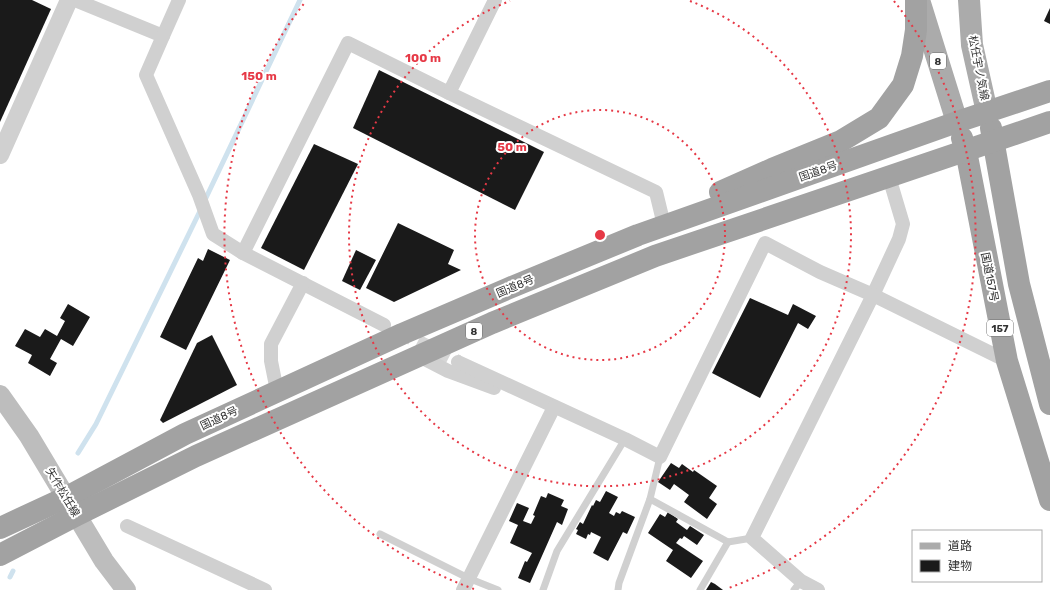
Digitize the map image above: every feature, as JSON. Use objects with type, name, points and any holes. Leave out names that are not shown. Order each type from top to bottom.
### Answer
[{"type":"highway","points":[[671,223],[710,197],[772,168],[841,141],[879,118],[903,85],[912,56],[916,30],[916,0]]},
{"type":"highway","name":"国道8号","points":[[0,555],[72,506],[184,434],[395,337],[638,235],[957,122],[1050,91]]},
{"type":"highway","name":"157","points":[[987,112],[994,141],[1019,284],[1049,398]]},
{"type":"highway","name":"国道157号","points":[[957,122],[966,151],[1006,361],[1050,500]]},
{"type":"highway","name":"国道8号","points":[[0,528],[72,506],[196,456],[492,323],[655,256],[1050,122]]},
{"type":"main road","name":"8","points":[[919,0],[957,122]]},
{"type":"main road","name":"松任宇ノ気線","points":[[968,0],[972,45],[987,112]]},
{"type":"main road","name":"矢作松任線","points":[[0,395],[29,436],[104,561],[126,590]]},
{"type":"street","points":[[0,155],[68,0]]},
{"type":"street","points":[[75,0],[163,36]]},
{"type":"street","points":[[179,0],[146,76],[199,195],[213,234],[243,253],[384,325]]},
{"type":"street","points":[[449,93],[495,0]]},
{"type":"street","points":[[243,253],[348,43],[656,192],[671,223]]},
{"type":"street","points":[[818,590],[797,586],[752,538],[899,240],[903,224],[889,177]]},
{"type":"street","points":[[458,362],[625,439],[660,457],[764,243],[820,272],[873,295],[1006,361]]},
{"type":"street","points":[[277,391],[271,361],[271,344],[303,283]]},
{"type":"street","points":[[419,356],[448,371],[505,393],[523,392]]},
{"type":"street","points":[[465,584],[554,407]]},
{"type":"street","points":[[127,526],[265,590]]},
{"type":"lane","points":[[543,590],[557,551],[625,439]]},
{"type":"lane","points":[[618,590],[650,499],[660,457]]},
{"type":"lane","points":[[650,499],[728,542],[752,538]]},
{"type":"lane","points":[[380,534],[465,584],[498,590]]},
{"type":"lane","points":[[700,590],[728,542]]},
{"type":"building","points":[[0,0],[32,0],[51,9],[0,122]]},
{"type":"building","points":[[1050,8],[1050,24],[1044,21]]},
{"type":"building","points":[[379,70],[544,152],[515,210],[353,128]]},
{"type":"building","points":[[314,144],[358,164],[304,270],[261,248]]},
{"type":"building","points":[[398,223],[454,250],[448,264],[461,270],[394,302],[366,288]]},
{"type":"building","points":[[208,249],[230,260],[186,350],[160,337],[198,258],[203,261]]},
{"type":"building","points":[[356,250],[376,260],[360,290],[342,281]]},
{"type":"building","points":[[750,298],[788,315],[793,304],[816,316],[808,329],[798,323],[760,398],[712,373]]},
{"type":"building","points":[[68,304],[90,317],[73,346],[61,339],[50,359],[57,363],[50,376],[28,363],[32,355],[15,346],[25,329],[40,337],[45,329],[57,336],[65,321],[60,318]]},
{"type":"building","points":[[212,335],[237,385],[163,423],[160,420],[197,343]]},
{"type":"building","points":[[671,463],[679,468],[682,464],[693,472],[694,470],[717,486],[709,498],[717,504],[707,519],[684,502],[689,495],[674,484],[670,490],[658,482]]},
{"type":"building","points":[[606,491],[618,497],[609,513],[614,516],[616,512],[620,514],[622,511],[635,517],[627,534],[623,532],[608,561],[593,553],[601,537],[591,532],[590,535],[588,534],[586,539],[576,534],[578,530],[576,529],[580,522],[583,524],[592,505],[593,506],[596,500],[600,502]]},
{"type":"building","points":[[548,493],[564,500],[561,506],[568,509],[562,525],[557,522],[530,583],[518,578],[525,561],[527,562],[532,553],[510,543],[518,525],[509,521],[517,503],[529,508],[523,521],[531,524],[541,496],[546,498]]},
{"type":"building","points":[[668,512],[678,519],[676,522],[687,530],[690,526],[704,535],[697,545],[684,536],[676,543],[703,561],[691,578],[666,561],[673,550],[648,533],[660,514],[665,517]]},
{"type":"building","points":[[711,582],[715,584],[723,590],[706,590]]},
{"type":"waterway","points":[[204,202],[300,0]]},
{"type":"waterway","points":[[78,453],[96,424],[201,209]]},
{"type":"waterway","points":[[10,577],[13,571]]},
{"type":"tunnel","points":[[399,332],[458,362]]}]
